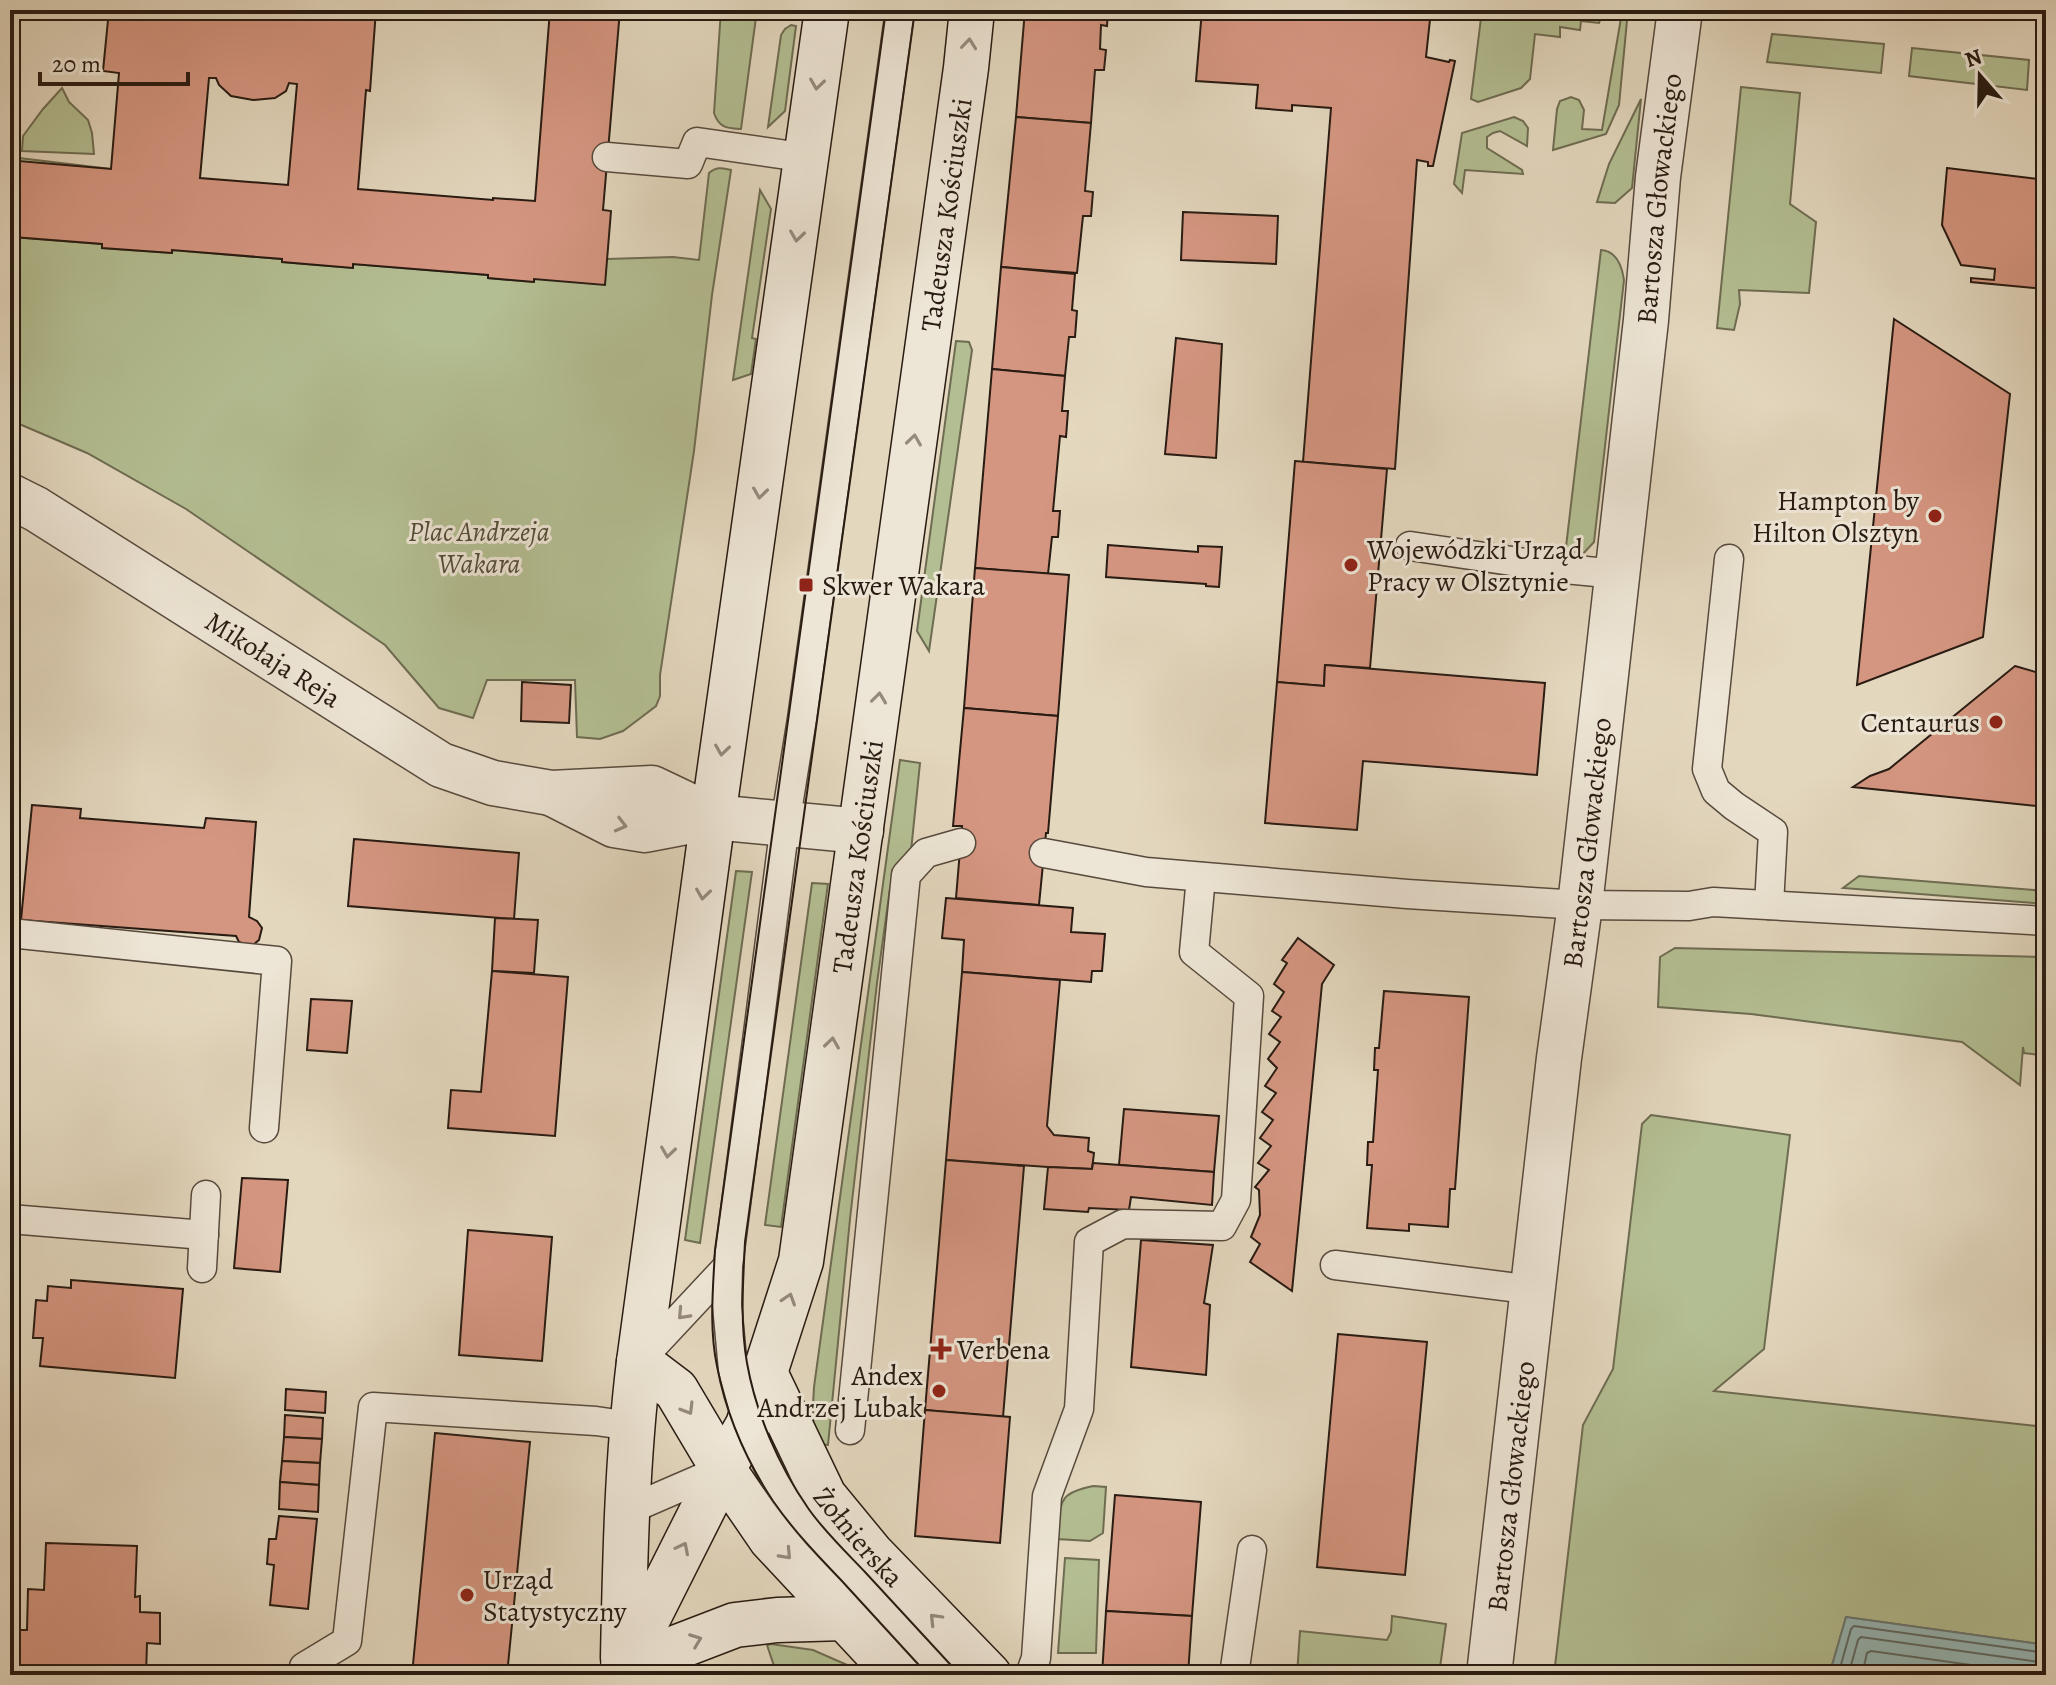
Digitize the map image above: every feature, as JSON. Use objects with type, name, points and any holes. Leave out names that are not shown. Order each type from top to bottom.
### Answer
[{"type":"street","points":[[827,10],[631,1426],[622,1672],[735,1625],[844,1618]]},
{"type":"street","name":"Tadeusza Kościuszki","points":[[622,1672],[748,1425],[801,1261],[972,10]]},
{"type":"street","name":"Bartosza Głowackiego","points":[[1489,1675],[1559,1058],[1580,905],[1646,320],[1660,163],[1680,10]]},
{"type":"street","name":"Mikołaja Reja","points":[[10,496],[36,509],[441,765],[493,783],[551,793],[652,788],[713,817],[861,831]]},
{"type":"street","points":[[639,1362],[676,1390],[723,1469],[771,1539],[898,1675]]},
{"type":"street","name":"Żołnierska","points":[[765,1373],[824,1496],[871,1553],[989,1675]]},
{"type":"lane","points":[[900,10],[785,824],[728,1266],[728,1320],[733,1370],[748,1425],[774,1478],[798,1517],[945,1675]]},
{"type":"lane","points":[[607,157],[688,164],[697,142],[808,158]]},
{"type":"lane","points":[[1410,546],[1617,574]]},
{"type":"lane","points":[[1729,559],[1707,769],[1716,791],[1773,832],[1769,905]]},
{"type":"lane","points":[[850,1430],[906,875],[926,853],[961,843]]},
{"type":"lane","points":[[1044,853],[1146,872],[1407,894],[1580,905],[1689,906],[1713,902],[2046,921]]},
{"type":"lane","points":[[1030,1675],[1036,1658],[1047,1496],[1079,1409],[1089,1242],[1123,1224],[1222,1226],[1236,1200],[1249,996],[1194,952],[1201,877]]},
{"type":"lane","points":[[10,933],[277,961],[264,1128]]},
{"type":"lane","points":[[202,1268],[206,1195]]},
{"type":"lane","points":[[10,1219],[204,1235]]},
{"type":"lane","points":[[1335,1265],[1534,1290]]},
{"type":"lane","points":[[639,1362],[728,1266]]},
{"type":"lane","points":[[303,1675],[304,1667],[347,1641],[373,1407],[596,1421],[631,1426]]},
{"type":"lane","points":[[626,1511],[723,1469]]},
{"type":"lane","points":[[1234,1675],[1252,1550]]},
{"type":"green space","points":[[721,10],[757,10],[741,129],[724,126],[714,113]]},
{"type":"green space","points":[[1482,10],[1628,10],[1619,105],[1606,134],[1553,150],[1560,101],[1571,97],[1579,100],[1584,110],[1582,129],[1602,130],[1621,18],[1602,15],[1599,23],[1581,21],[1580,30],[1560,27],[1560,37],[1535,34],[1530,79],[1521,88],[1478,102],[1471,99]]},
{"type":"green space","points":[[791,25],[796,26],[785,111],[768,127],[781,35]]},
{"type":"green space","points":[[1772,34],[1884,44],[1881,73],[1767,62]]},
{"type":"green space","points":[[1912,48],[2029,60],[2027,90],[1909,76]]},
{"type":"green space","points":[[1741,87],[1800,93],[1790,204],[1816,222],[1809,293],[1739,290],[1740,304],[1734,330],[1717,328]]},
{"type":"green space","points":[[62,88],[69,102],[88,120],[94,154],[22,151],[23,136]]},
{"type":"green space","points":[[1641,99],[1632,188],[1615,203],[1597,202],[1609,164]]},
{"type":"green space","points":[[1514,117],[1523,121],[1528,128],[1527,146],[1500,131],[1487,137],[1487,148],[1522,170],[1523,174],[1465,170],[1462,193],[1454,184],[1462,133]]},
{"type":"green space","name":"Plac Andrzeja Wakara","points":[[19,158],[111,169],[19,162],[13,237],[102,244],[102,248],[171,253],[172,250],[352,268],[353,264],[488,275],[488,278],[533,282],[534,279],[607,259],[673,257],[699,260],[709,173],[717,168],[731,170],[712,295],[694,451],[660,675],[660,696],[656,706],[623,731],[600,739],[577,737],[575,680],[487,680],[473,718],[439,708],[385,645],[186,509],[87,453],[10,420],[10,161]]},
{"type":"green space","points":[[760,190],[771,209],[752,338],[756,339],[751,374],[733,380]]},
{"type":"green space","points":[[1601,250],[1611,253],[1617,260],[1624,280],[1594,542],[1581,556],[1566,547]]},
{"type":"green space","points":[[956,341],[969,342],[972,350],[929,651],[917,631]]},
{"type":"green space","points":[[900,760],[920,763],[911,851],[895,871],[890,888],[850,1219],[828,1445],[818,1444],[813,1423],[814,1387]]},
{"type":"green space","points":[[736,871],[752,872],[700,1243],[685,1240]]},
{"type":"green space","points":[[1859,876],[2046,891],[2046,904],[1843,888]]},
{"type":"green space","points":[[812,883],[828,884],[781,1227],[765,1225]]},
{"type":"green space","points":[[1675,948],[2046,957],[2046,1056],[2024,1053],[2023,1047],[2020,1085],[1962,1042],[1751,1014],[1658,1007],[1660,957]]},
{"type":"green space","points":[[1651,1115],[1790,1135],[1764,1349],[1714,1391],[2046,1427],[2046,1645],[1846,1617],[1831,1669],[1833,1675],[1554,1675],[1583,1425],[1613,1369],[1642,1124]]},
{"type":"green space","points":[[1093,1486],[1106,1487],[1103,1533],[1090,1541],[1057,1539],[1062,1502],[1072,1493]]},
{"type":"green space","points":[[1065,1558],[1099,1560],[1096,1653],[1058,1653]]},
{"type":"green space","points":[[1392,1616],[1446,1624],[1439,1675],[1297,1675],[1300,1631],[1387,1640]]},
{"type":"green space","points":[[767,1645],[813,1650],[870,1675],[777,1675]]},
{"type":"water","points":[[1846,1617],[2046,1645],[2046,1675],[1833,1675],[1831,1669]]},
{"type":"building","points":[[109,10],[376,10],[358,189],[535,201],[550,10],[620,10],[603,210],[611,211],[605,285],[534,279],[534,282],[488,278],[488,275],[353,264],[353,268],[172,250],[172,253],[102,248],[102,244],[13,237],[19,161],[111,169],[119,73],[103,71]],"holes":[[[209,78],[216,78],[231,96],[253,100],[275,98],[286,91],[289,83],[297,84],[288,185],[200,178]]]},
{"type":"building","points":[[1025,10],[1108,10],[1107,26],[1101,25],[1100,49],[1106,50],[1104,70],[1095,70],[1091,123],[1016,117]]},
{"type":"building","points":[[1202,10],[1431,10],[1426,57],[1455,61],[1433,166],[1417,160],[1395,469],[1303,462],[1331,108],[1292,105],[1292,111],[1256,108],[1258,85],[1196,81]]},
{"type":"building","points":[[1016,117],[1091,123],[1085,191],[1093,192],[1091,216],[1083,216],[1077,273],[1001,267]]},
{"type":"building","points":[[1947,168],[2046,180],[2046,289],[1971,282],[1971,278],[1994,280],[1995,269],[1961,265],[1942,225]]},
{"type":"building","points":[[1183,212],[1278,216],[1276,264],[1181,260]]},
{"type":"building","points":[[1001,267],[1075,274],[1072,310],[1077,311],[1075,337],[1069,337],[1065,376],[992,369]]},
{"type":"building","name":"Hampton by Hilton Olsztyn","points":[[1894,319],[2010,394],[1983,637],[1857,685]]},
{"type":"building","points":[[1176,338],[1222,344],[1216,458],[1165,454]]},
{"type":"building","points":[[992,369],[1065,376],[1062,411],[1068,411],[1066,437],[1060,436],[1053,511],[1060,511],[1058,537],[1052,537],[1048,574],[975,568]]},
{"type":"building","points":[[1295,461],[1387,469],[1370,668],[1325,665],[1324,686],[1277,682]]},
{"type":"building","points":[[1108,545],[1198,552],[1198,546],[1222,547],[1219,587],[1106,577]]},
{"type":"building","points":[[975,568],[1069,575],[1058,716],[964,708]]},
{"type":"building","points":[[1325,665],[1545,683],[1537,775],[1363,761],[1357,830],[1265,823],[1277,682],[1324,686]]},
{"type":"building","name":"Centaurus","points":[[2015,666],[2046,675],[2046,807],[1853,787],[1889,769]]},
{"type":"building","points":[[522,682],[571,685],[569,723],[521,721]]},
{"type":"building","points":[[964,708],[1058,716],[1039,905],[956,898],[962,826],[953,826]]},
{"type":"building","points":[[32,805],[81,809],[80,818],[204,828],[206,818],[256,822],[249,917],[262,928],[259,940],[253,945],[246,945],[239,942],[236,936],[21,920]]},
{"type":"building","points":[[354,839],[519,853],[514,919],[348,906]]},
{"type":"building","points":[[946,898],[1073,908],[1071,932],[1105,934],[1102,971],[1092,971],[1091,982],[962,972],[964,940],[942,938]]},
{"type":"building","points":[[495,918],[538,920],[534,973],[492,971]]},
{"type":"building","points":[[1298,938],[1334,965],[1322,984],[1292,1291],[1250,1262],[1260,1244],[1251,1237],[1260,1215],[1259,1190],[1255,1187],[1269,1170],[1258,1163],[1271,1146],[1260,1138],[1273,1120],[1262,1112],[1276,1093],[1265,1086],[1277,1068],[1268,1059],[1280,1042],[1269,1034],[1281,1017],[1272,1011],[1284,992],[1274,984],[1287,963],[1282,960]]},
{"type":"building","points":[[492,971],[568,977],[555,1136],[448,1128],[451,1090],[481,1092]]},
{"type":"building","points":[[962,972],[1060,980],[1047,1126],[1054,1135],[1089,1138],[1088,1151],[1094,1153],[1092,1169],[946,1160]]},
{"type":"building","points":[[1384,991],[1469,997],[1455,1189],[1450,1189],[1448,1227],[1409,1224],[1409,1231],[1367,1228],[1372,1165],[1367,1165],[1368,1142],[1373,1142],[1378,1070],[1374,1070],[1375,1048],[1379,1048]]},
{"type":"building","points":[[311,999],[352,1001],[347,1053],[307,1050]]},
{"type":"building","points":[[1124,1109],[1219,1116],[1214,1172],[1119,1165]]},
{"type":"building","points":[[946,1160],[1024,1166],[1003,1417],[925,1410]]},
{"type":"building","points":[[1093,1163],[1214,1172],[1212,1205],[1131,1197],[1129,1210],[1089,1208],[1088,1212],[1044,1209],[1048,1167],[1092,1169]]},
{"type":"building","points":[[242,1178],[288,1180],[280,1272],[234,1268]]},
{"type":"building","points":[[468,1230],[552,1237],[542,1361],[459,1355]]},
{"type":"building","points":[[1141,1240],[1213,1245],[1204,1303],[1210,1305],[1206,1375],[1131,1367]]},
{"type":"building","points":[[71,1280],[183,1289],[175,1378],[40,1366],[43,1338],[33,1338],[36,1300],[47,1301],[48,1286],[71,1288]]},
{"type":"building","points":[[1338,1334],[1427,1342],[1405,1575],[1317,1567]]},
{"type":"building","points":[[286,1389],[326,1392],[325,1413],[285,1410]]},
{"type":"building","points":[[925,1410],[1010,1417],[1000,1543],[915,1536]]},
{"type":"building","points":[[285,1415],[323,1418],[322,1439],[284,1437]]},
{"type":"building","name":"Urząd Statystyczny","points":[[435,1433],[530,1442],[507,1675],[412,1675]]},
{"type":"building","points":[[284,1437],[322,1439],[320,1463],[282,1461]]},
{"type":"building","points":[[282,1461],[320,1463],[319,1485],[280,1482]]},
{"type":"building","points":[[280,1482],[319,1485],[318,1512],[279,1509]]},
{"type":"building","points":[[1115,1495],[1201,1502],[1192,1616],[1106,1611]]},
{"type":"building","points":[[279,1516],[317,1519],[308,1609],[270,1605],[274,1565],[267,1564],[269,1539],[276,1539]]},
{"type":"building","points":[[46,1543],[137,1546],[135,1597],[140,1596],[140,1612],[160,1613],[160,1644],[147,1643],[146,1675],[15,1675],[16,1630],[27,1630],[28,1589],[44,1590]]},
{"type":"building","points":[[1106,1611],[1192,1616],[1188,1675],[1102,1675]]},
{"type":"tram line","points":[[886,10],[715,1250],[712,1323],[726,1402],[738,1436],[763,1485],[806,1542],[928,1675]]},
{"type":"tram line","points":[[915,10],[745,1242],[743,1318],[747,1363],[756,1401],[778,1457],[797,1492],[828,1533],[960,1675]]},
{"type":"place","name":"Hampton by Hilton Olsztyn","points":[[1935,516]]},
{"type":"place","name":"Wojewódzki Urząd Pracy w Olsztynie","points":[[1351,565]]},
{"type":"place","name":"Skwer Wakara","points":[[806,585]]},
{"type":"place","name":"Centaurus","points":[[1996,722]]},
{"type":"place","name":"Verbena","points":[[941,1349]]},
{"type":"place","name":"Andex Andrzej Lubak","points":[[939,1391]]},
{"type":"place","name":"Urząd Statystyczny","points":[[467,1595]]}]
